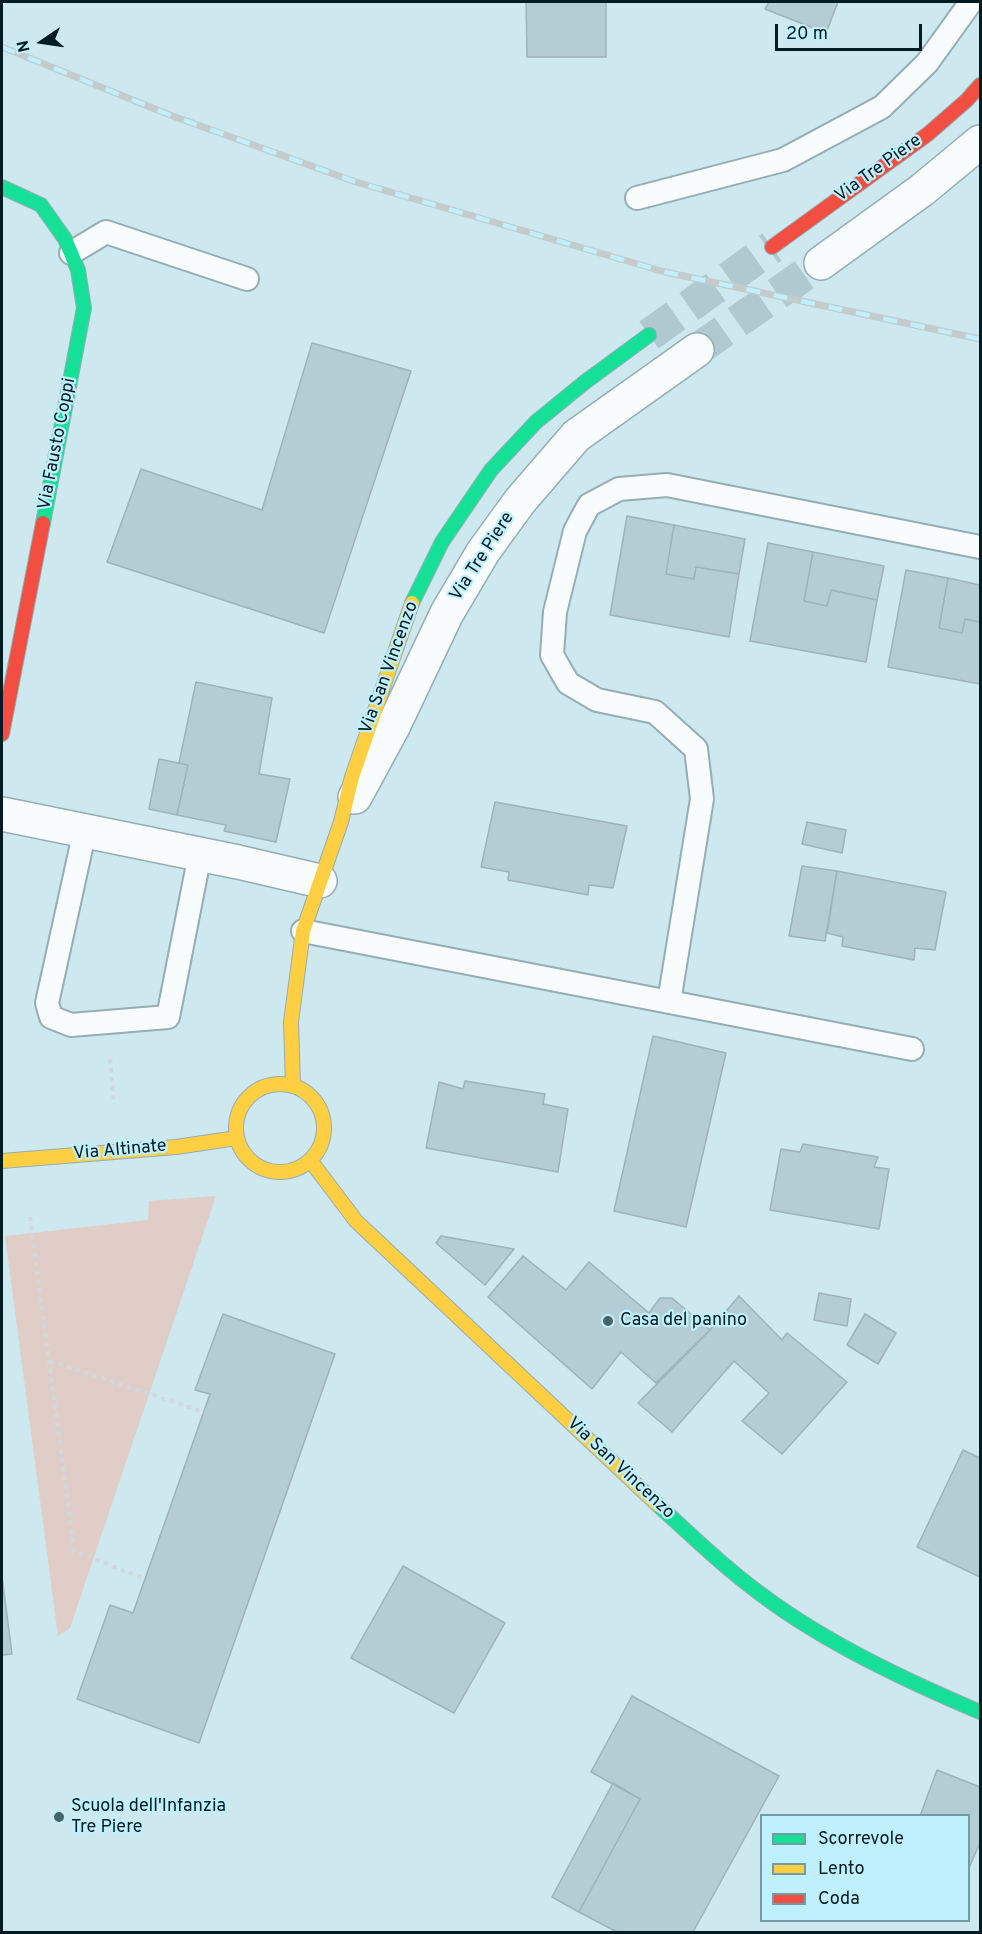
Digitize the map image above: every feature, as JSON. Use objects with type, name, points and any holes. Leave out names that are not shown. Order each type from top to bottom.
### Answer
[{"type":"street","name":"Via Tre Piere","points":[[772,248],[928,134],[981,85]]},
{"type":"street","points":[[821,263],[922,190],[981,142]]},
{"type":"street","name":"Via Fausto Coppi","points":[[2,187],[41,205],[65,239],[78,270],[84,308],[2,734]]},
{"type":"street","name":"Via San Vincenzo","points":[[293,1086],[291,1022],[303,931],[341,822],[352,777],[410,607],[442,542],[491,470],[536,422],[585,382],[649,336]]},
{"type":"street","name":"Via Tre Piere","points":[[341,822],[393,727],[447,613],[483,552],[520,501],[576,436],[697,350]]},
{"type":"street","points":[[2,814],[320,881]]},
{"type":"street","points":[[278,1084],[293,1086],[305,1091],[315,1100],[323,1118],[323,1137],[310,1161],[298,1169],[282,1172],[268,1170],[253,1163],[243,1152],[237,1138],[236,1122],[241,1108],[250,1095],[263,1087],[278,1084]]},
{"type":"street","name":"Via Altinate","points":[[2,1161],[176,1147],[237,1138]]},
{"type":"street","name":"Via San Vincenzo","points":[[310,1161],[356,1221],[710,1553],[763,1596],[829,1638],[915,1684],[981,1712]]},
{"type":"lane","points":[[637,198],[783,160],[882,107],[927,63],[971,2]]},
{"type":"lane","points":[[71,253],[106,232],[247,279]]},
{"type":"lane","points":[[669,1002],[702,799],[696,748],[655,712],[597,700],[568,683],[552,655],[555,612],[576,531],[590,505],[619,489],[667,485],[981,546]]},
{"type":"lane","points":[[85,830],[47,1003],[51,1017],[71,1025],[168,1017],[200,854]]},
{"type":"lane","points":[[303,931],[912,1049]]},
{"type":"path","points":[[30,1217],[74,1551],[145,1579]]},
{"type":"path","points":[[50,1361],[204,1412]]},
{"type":"shaded area","points":[[216,1196],[70,1628],[58,1636],[5,1236],[148,1220],[149,1201]]},
{"type":"building","points":[[526,2],[606,2],[606,57],[527,57]]},
{"type":"building","points":[[769,2],[838,2],[826,33],[765,9]]},
{"type":"building","points":[[312,343],[411,371],[324,633],[107,562],[141,469],[262,510]]},
{"type":"building","points":[[627,516],[674,525],[666,574],[694,579],[696,567],[739,574],[729,637],[610,615]]},
{"type":"building","points":[[674,525],[745,539],[739,574],[696,567],[694,579],[666,574]]},
{"type":"building","points":[[768,543],[813,552],[804,601],[827,606],[831,590],[877,600],[866,662],[750,641]]},
{"type":"building","points":[[813,552],[884,566],[877,600],[831,590],[827,606],[804,601]]},
{"type":"building","points":[[906,570],[948,578],[939,628],[962,633],[965,619],[980,622],[980,684],[888,667]]},
{"type":"building","points":[[948,578],[980,585],[980,622],[965,619],[962,633],[939,628]]},
{"type":"building","points":[[196,682],[272,698],[259,774],[290,779],[276,842],[224,831],[226,825],[177,815],[188,765],[179,763]]},
{"type":"building","points":[[159,759],[188,765],[177,815],[149,809]]},
{"type":"building","points":[[495,802],[627,826],[613,888],[589,885],[588,895],[508,880],[509,872],[481,867]]},
{"type":"building","points":[[807,822],[846,830],[842,853],[802,844]]},
{"type":"building","points":[[802,866],[837,871],[825,941],[789,936]]},
{"type":"building","points":[[837,871],[946,892],[935,950],[915,948],[914,960],[842,946],[843,937],[827,933]]},
{"type":"building","points":[[653,1036],[726,1053],[686,1227],[614,1211]]},
{"type":"building","points":[[465,1081],[545,1094],[543,1104],[568,1109],[558,1172],[426,1148],[439,1082],[463,1089]]},
{"type":"building","points":[[803,1144],[878,1157],[874,1167],[889,1169],[879,1229],[770,1210],[781,1149],[800,1152]]},
{"type":"building","points":[[441,1236],[514,1249],[485,1285],[436,1243]]},
{"type":"building","name":"Casa del panino","points":[[523,1256],[566,1290],[589,1262],[649,1313],[660,1298],[672,1298],[710,1330],[656,1383],[621,1352],[592,1389],[488,1297]]},
{"type":"building","points":[[819,1293],[851,1299],[847,1326],[814,1320]]},
{"type":"building","points":[[739,1296],[782,1340],[787,1333],[847,1382],[782,1454],[742,1421],[769,1393],[734,1361],[672,1432],[638,1403],[710,1330]]},
{"type":"building","points":[[223,1314],[335,1354],[199,1743],[77,1699],[110,1605],[133,1613],[210,1394],[195,1390]]},
{"type":"building","points":[[865,1314],[896,1333],[878,1364],[847,1345]]},
{"type":"building","points":[[963,1450],[980,1458],[980,1577],[917,1547]]},
{"type":"building","points":[[403,1566],[505,1623],[454,1713],[351,1658]]},
{"type":"building","points":[[2,1577],[12,1654],[2,1655]]},
{"type":"building","points":[[632,1696],[779,1776],[693,1932],[617,1932],[579,1912],[640,1799],[591,1772]]},
{"type":"building","points":[[937,1770],[980,1787],[980,1843],[970,1866],[970,1814],[921,1814]]},
{"type":"building","points":[[613,1783],[640,1799],[579,1912],[552,1897]]},
{"type":"tunnel","points":[[649,335],[772,247]]},
{"type":"tunnel","points":[[697,350],[821,263]]},
{"type":"railway","points":[[2,47],[170,115],[356,182],[665,272],[980,339]]},
{"type":"traffic: fast","points":[[2,187],[41,205],[65,239],[78,270],[84,308],[43,523]]},
{"type":"traffic: fast","points":[[412,603],[442,542],[491,470],[536,422],[585,382],[649,335]]},
{"type":"traffic: fast","points":[[658,1505],[735,1574],[787,1613],[868,1660],[980,1712]]},
{"type":"traffic: slow","points":[[293,1086],[291,1022],[303,931],[341,822],[352,777],[412,603]]},
{"type":"traffic: slow","points":[[280,1084],[297,1088],[311,1097],[320,1111],[324,1128],[320,1145],[311,1159],[297,1168],[280,1172],[263,1168],[249,1159],[240,1145],[236,1128],[240,1111],[249,1097],[263,1088],[280,1084]]},
{"type":"traffic: slow","points":[[2,1161],[176,1147],[237,1138]]},
{"type":"traffic: slow","points":[[310,1160],[356,1221],[658,1505]]},
{"type":"traffic: jam","points":[[772,247],[928,134],[967,100],[980,85]]},
{"type":"traffic: jam","points":[[2,734],[43,523]]},
{"type":"place","name":"Casa del panino","points":[[608,1321]]},
{"type":"place","name":"Scuola dell'Infanzia Tre Piere","points":[[59,1817]]}]
